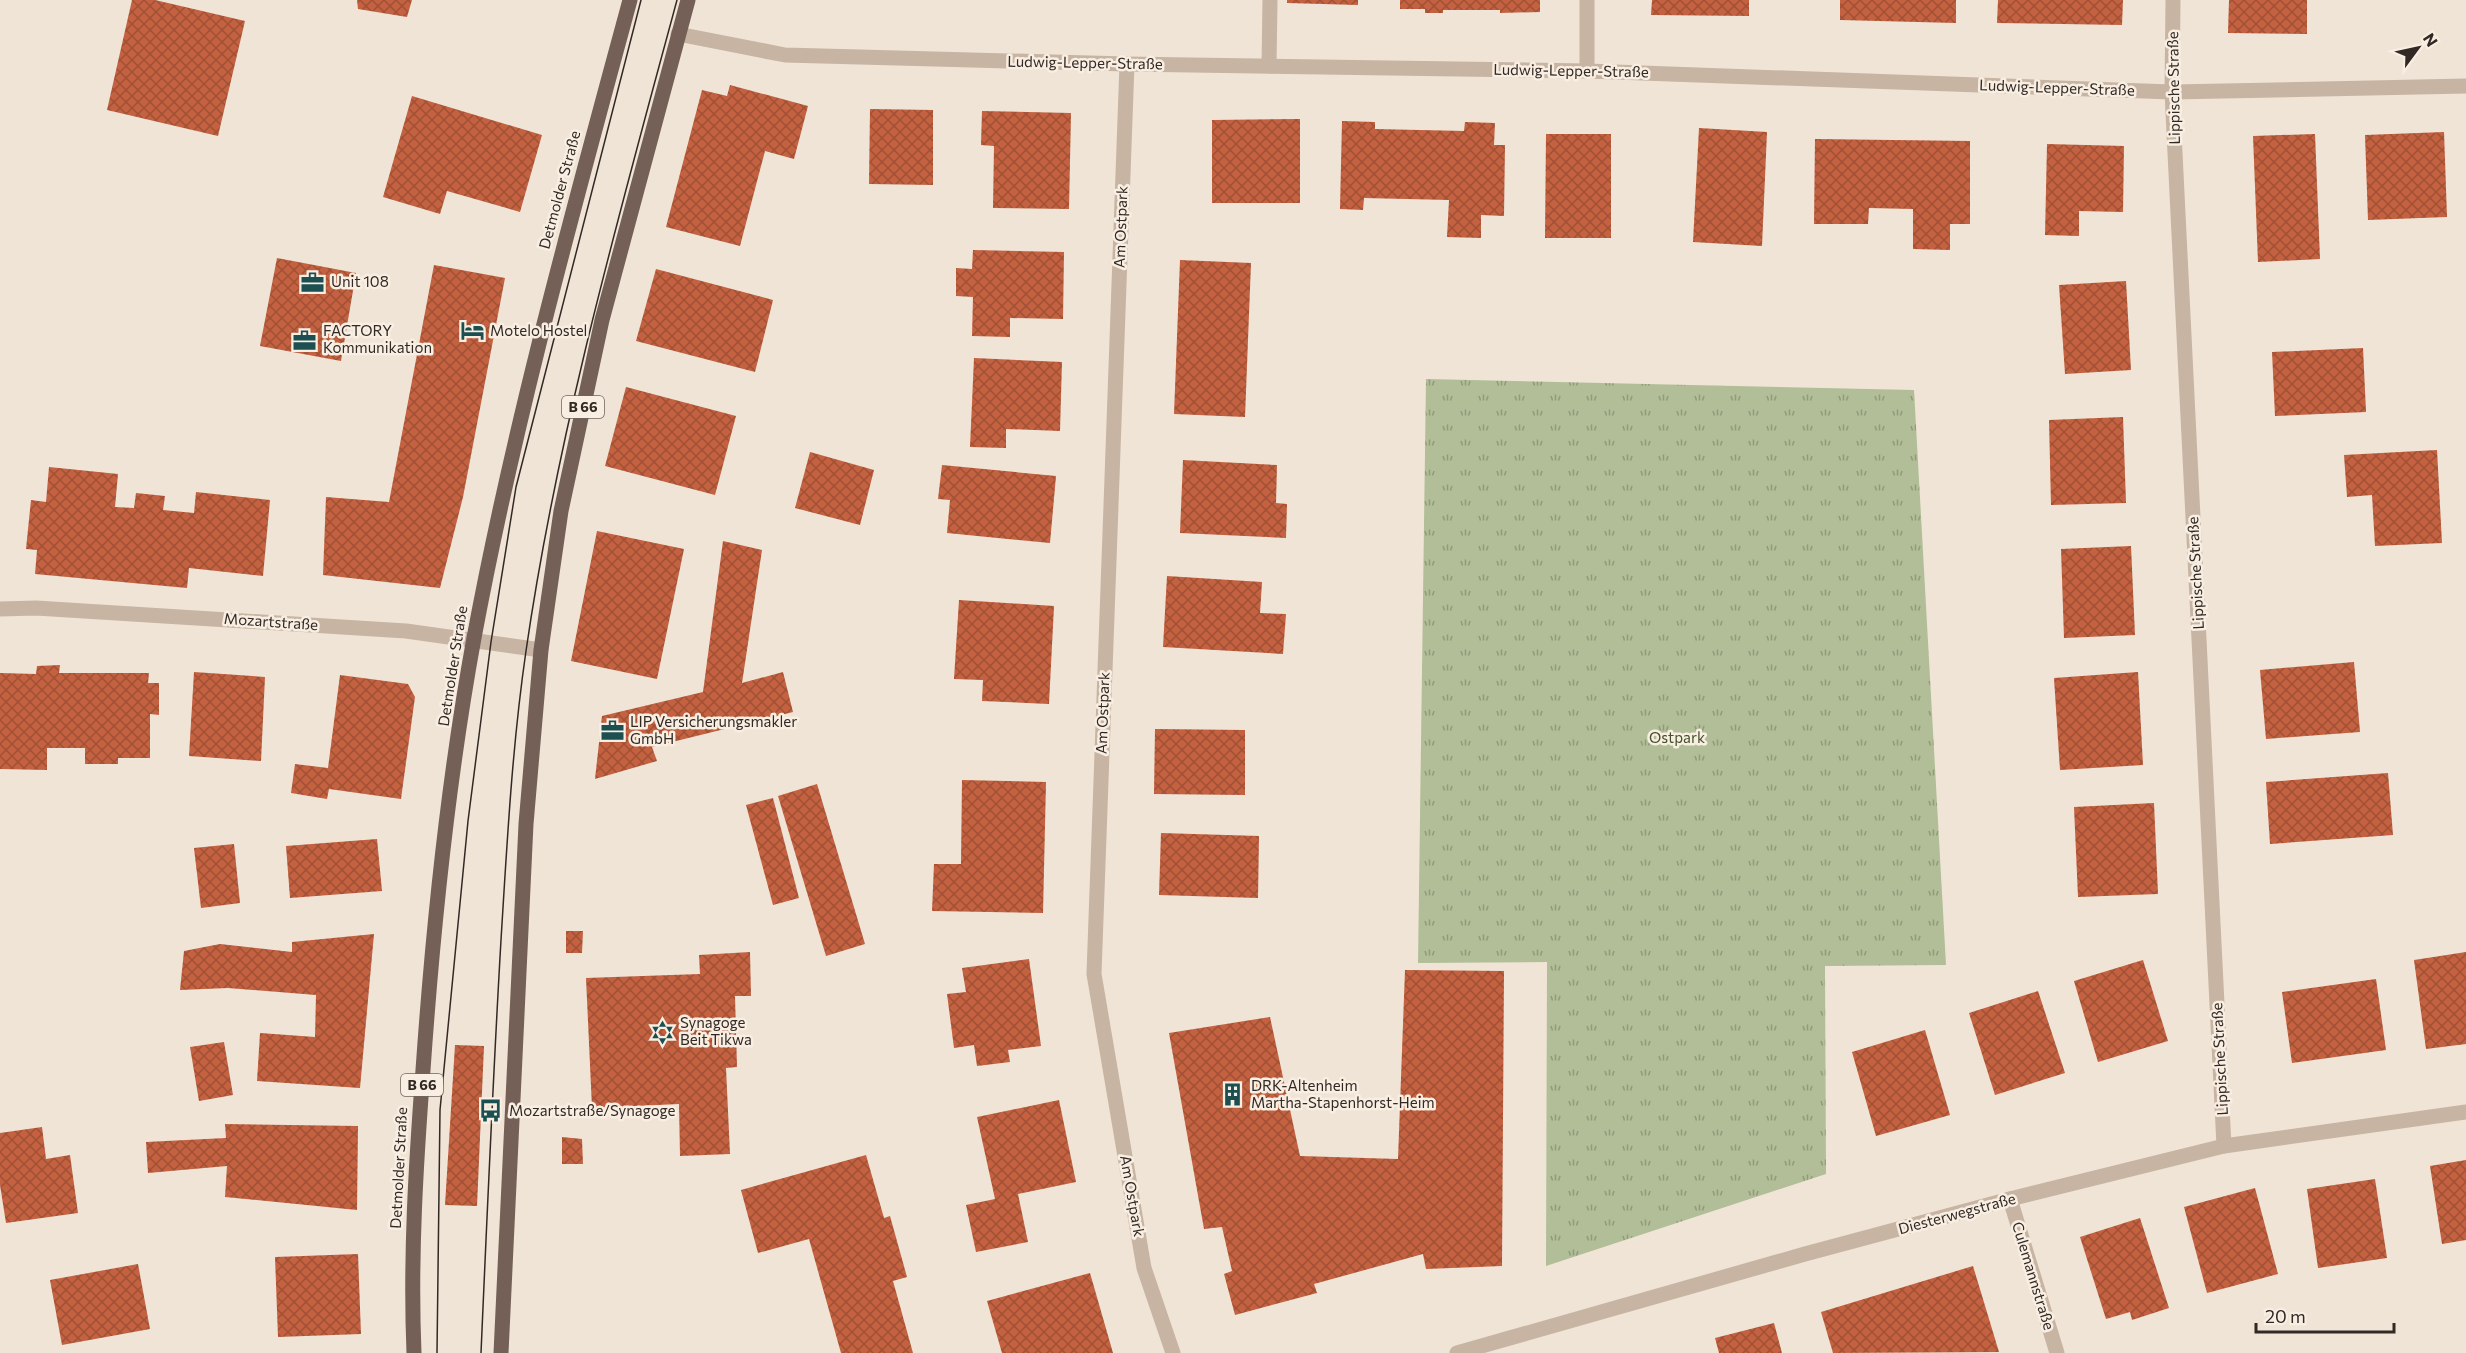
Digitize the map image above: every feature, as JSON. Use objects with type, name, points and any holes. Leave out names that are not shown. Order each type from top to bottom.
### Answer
[{"type":"main road","name":"Detmolder Straße","points":[[414,1353],[413,1228],[427,1015],[447,818],[474,639],[549,305],[630,0]]},
{"type":"main road","name":"B 66","points":[[501,1353],[526,824],[541,650],[561,511],[602,320],[688,0]]},
{"type":"street","points":[[1269,66],[1270,0]]},
{"type":"street","points":[[1587,0],[1587,71]]},
{"type":"street","name":"Lippische Straße","points":[[2173,0],[2172,92],[2224,1146]]},
{"type":"street","name":"Ludwig-Lepper-Straße","points":[[678,34],[785,55],[1127,64],[1587,71],[2172,92],[2466,86]]},
{"type":"street","name":"Am Ostpark","points":[[1127,64],[1094,974],[1144,1268],[1173,1353]]},
{"type":"street","name":"Mozartstraße","points":[[0,609],[48,608],[406,631],[541,650]]},
{"type":"street","name":"Diesterwegstraße","points":[[1463,1352],[2010,1199],[2224,1146],[2466,1112]]},
{"type":"street","name":"Culemannstraße","points":[[2010,1199],[2057,1353]]},
{"type":"green space","name":"Ostpark","points":[[1426,379],[1914,390],[1946,965],[1825,966],[1826,1174],[1546,1266],[1547,962],[1418,963]]},
{"type":"building","points":[[132,0],[155,0],[245,21],[218,136],[107,110]]},
{"type":"building","points":[[357,0],[412,0],[407,17],[358,9]]},
{"type":"building","points":[[1287,0],[1358,0],[1358,5],[1287,3]]},
{"type":"building","points":[[1400,0],[1540,0],[1540,12],[1500,13],[1500,10],[1443,10],[1443,13],[1425,13],[1425,9],[1400,9]]},
{"type":"building","points":[[1652,0],[1749,0],[1749,16],[1651,15]]},
{"type":"building","points":[[1840,0],[1956,0],[1956,23],[1840,20]]},
{"type":"building","points":[[1998,0],[2123,0],[2122,25],[1997,23]]},
{"type":"building","points":[[2229,0],[2307,0],[2307,34],[2228,33]]},
{"type":"building","points":[[730,85],[808,106],[794,159],[765,151],[740,246],[666,227],[702,90],[727,96]]},
{"type":"building","points":[[412,96],[542,135],[520,212],[447,191],[440,214],[383,197]]},
{"type":"building","points":[[870,109],[933,110],[933,185],[869,184]]},
{"type":"building","points":[[982,111],[1071,113],[1069,209],[993,208],[994,146],[981,145]]},
{"type":"building","points":[[1300,119],[1300,203],[1212,203],[1212,120]]},
{"type":"building","points":[[1342,121],[1375,122],[1375,129],[1464,131],[1465,122],[1495,123],[1494,145],[1505,145],[1504,216],[1481,215],[1481,238],[1447,237],[1449,200],[1364,198],[1363,210],[1340,209]]},
{"type":"building","points":[[1699,128],[1767,132],[1762,246],[1693,242]]},
{"type":"building","points":[[2444,132],[2447,217],[2368,220],[2365,135]]},
{"type":"building","points":[[1546,134],[1611,134],[1611,238],[1545,238]]},
{"type":"building","points":[[2315,134],[2320,259],[2258,262],[2253,136]]},
{"type":"building","points":[[1815,139],[1970,141],[1970,224],[1950,224],[1950,250],[1913,249],[1913,209],[1869,208],[1868,224],[1814,224]]},
{"type":"building","points":[[2047,144],[2124,146],[2123,212],[2079,211],[2079,236],[2045,235]]},
{"type":"building","points":[[973,250],[1064,252],[1063,319],[1010,318],[1010,337],[972,336],[973,297],[956,296],[956,268],[972,269]]},
{"type":"building","points":[[277,258],[356,273],[341,361],[260,346]]},
{"type":"building","points":[[1180,260],[1251,263],[1245,417],[1174,414]]},
{"type":"building","points":[[434,265],[505,278],[463,497],[440,588],[323,575],[326,497],[389,502]]},
{"type":"building","points":[[656,269],[773,300],[755,372],[636,341]]},
{"type":"building","points":[[2126,281],[2131,370],[2065,374],[2059,285]]},
{"type":"building","points":[[2363,348],[2366,412],[2275,416],[2272,352]]},
{"type":"building","points":[[974,358],[1062,362],[1060,431],[1006,429],[1006,448],[970,447]]},
{"type":"building","points":[[626,387],[736,416],[715,495],[605,466]]},
{"type":"building","points":[[2123,417],[2126,503],[2051,505],[2049,420]]},
{"type":"building","points":[[2437,450],[2442,543],[2375,546],[2372,495],[2347,497],[2344,455]]},
{"type":"building","points":[[810,452],[874,470],[860,525],[795,508]]},
{"type":"building","points":[[1183,460],[1277,465],[1276,503],[1287,504],[1286,538],[1180,533]]},
{"type":"building","points":[[942,465],[1056,476],[1050,543],[947,533],[950,500],[938,499]]},
{"type":"building","points":[[49,467],[118,474],[115,507],[134,508],[136,493],[165,496],[163,510],[194,513],[196,492],[270,500],[263,576],[189,568],[187,588],[35,574],[37,550],[26,549],[31,500],[46,502]]},
{"type":"building","points":[[597,531],[684,549],[657,679],[571,661]]},
{"type":"building","points":[[723,541],[762,550],[742,683],[783,672],[793,712],[652,747],[657,761],[595,779],[602,716],[703,692]]},
{"type":"building","points":[[2131,546],[2135,635],[2064,638],[2061,549]]},
{"type":"building","points":[[1167,576],[1262,582],[1260,613],[1286,614],[1283,654],[1163,647]]},
{"type":"building","points":[[959,600],[1054,606],[1049,704],[982,701],[983,680],[954,679]]},
{"type":"building","points":[[2354,662],[2360,732],[2266,739],[2260,670]]},
{"type":"building","points":[[60,665],[59,673],[149,673],[148,683],[159,683],[159,715],[150,714],[150,758],[118,758],[118,764],[85,764],[85,748],[47,748],[47,770],[0,769],[0,673],[36,674],[37,666]]},
{"type":"building","points":[[194,672],[265,677],[261,761],[189,756]]},
{"type":"building","points":[[2138,672],[2143,765],[2060,770],[2054,678]]},
{"type":"building","points":[[340,675],[408,684],[415,697],[401,799],[329,789],[327,799],[291,793],[295,764],[328,768]]},
{"type":"building","points":[[1155,729],[1245,730],[1245,795],[1154,794]]},
{"type":"building","points":[[2388,773],[2393,835],[2270,844],[2266,782]]},
{"type":"building","points":[[962,780],[1046,782],[1043,913],[932,911],[934,864],[961,864]]},
{"type":"building","points":[[817,784],[865,944],[826,956],[778,796]]},
{"type":"building","points":[[773,798],[799,898],[773,905],[746,805]]},
{"type":"building","points":[[2154,803],[2158,894],[2078,897],[2074,807]]},
{"type":"building","points":[[1161,833],[1259,836],[1258,898],[1159,895]]},
{"type":"building","points":[[377,839],[382,891],[290,898],[286,846]]},
{"type":"building","points":[[234,844],[240,903],[201,908],[194,848]]},
{"type":"building","points":[[566,931],[583,931],[582,953],[566,953]]},
{"type":"building","points":[[374,934],[360,1088],[257,1081],[260,1033],[315,1037],[316,995],[228,988],[180,990],[184,951],[220,944],[292,952],[292,942]]},
{"type":"building","name":"Synagoge Beit Tikwa","points":[[750,952],[751,996],[735,996],[737,1067],[726,1068],[730,1154],[680,1156],[679,1104],[592,1108],[586,978],[700,974],[699,955]]},
{"type":"building","points":[[2466,952],[2466,1044],[2426,1049],[2414,960]]},
{"type":"building","points":[[1029,959],[1041,1046],[1008,1050],[1010,1062],[977,1066],[974,1045],[954,1048],[947,994],[966,992],[962,968]]},
{"type":"building","points":[[2143,960],[2168,1041],[2098,1062],[2074,981]]},
{"type":"building","name":"DRK-Altenheim Martha-Stapenhorst-Heim","points":[[1405,970],[1504,971],[1502,1266],[1426,1269],[1423,1254],[1314,1284],[1317,1293],[1235,1315],[1224,1274],[1232,1271],[1222,1227],[1204,1229],[1169,1033],[1270,1017],[1300,1156],[1398,1159]]},
{"type":"building","points":[[2376,979],[2386,1050],[2292,1063],[2282,992]]},
{"type":"building","points":[[2038,991],[2065,1073],[1995,1095],[1969,1013]]},
{"type":"building","points":[[1925,1030],[1950,1115],[1876,1136],[1852,1052]]},
{"type":"building","points":[[224,1042],[233,1095],[199,1101],[190,1047]]},
{"type":"building","points":[[455,1045],[484,1046],[477,1206],[445,1205]]},
{"type":"building","points":[[1059,1100],[1076,1182],[1018,1194],[1028,1242],[976,1252],[966,1205],[995,1199],[977,1117]]},
{"type":"building","points":[[225,1124],[358,1126],[357,1210],[225,1197],[227,1166],[148,1173],[146,1142],[226,1138]]},
{"type":"building","points":[[42,1127],[46,1159],[70,1155],[78,1213],[6,1223],[0,1185],[0,1133]]},
{"type":"building","points":[[562,1137],[582,1139],[583,1164],[562,1164]]},
{"type":"building","points":[[866,1155],[884,1218],[890,1216],[907,1277],[893,1281],[913,1353],[841,1353],[809,1239],[758,1253],[741,1190]]},
{"type":"building","points":[[2466,1160],[2466,1240],[2442,1244],[2430,1166]]},
{"type":"building","points":[[2375,1179],[2387,1258],[2318,1268],[2307,1189]]},
{"type":"building","points":[[2255,1188],[2278,1274],[2207,1293],[2184,1207]]},
{"type":"building","points":[[2140,1218],[2169,1308],[2132,1320],[2130,1312],[2106,1319],[2080,1237]]},
{"type":"building","points":[[358,1254],[361,1334],[278,1337],[275,1257]]},
{"type":"building","points":[[138,1264],[150,1329],[62,1345],[50,1280]]},
{"type":"building","points":[[1973,1266],[1999,1352],[1833,1353],[1821,1312]]},
{"type":"building","points":[[1090,1273],[1113,1353],[1002,1353],[987,1301]]},
{"type":"building","points":[[1774,1323],[1782,1353],[1719,1353],[1715,1338]]},
{"type":"tram line","points":[[437,1353],[440,1110],[468,821],[491,642],[516,487],[641,0]]},
{"type":"tram line","points":[[481,1353],[505,868],[526,651],[555,486],[592,323],[677,0]]},
{"type":"place","name":"Unit 108","points":[[313,282]]},
{"type":"place","name":"Motelo Hostel","points":[[472,331]]},
{"type":"place","name":"FACTORY Kommunikation","points":[[305,340]]},
{"type":"place","name":"LIP Versicherungsmakler GmbH","points":[[612,731]]},
{"type":"place","name":"Synagoge Beit Tikwa","points":[[662,1032]]},
{"type":"place","name":"DRK-Altenheim Martha-Stapenhorst-Heim","points":[[1233,1095]]},
{"type":"place","name":"Mozartstraße/Synagoge","points":[[491,1111]]}]
